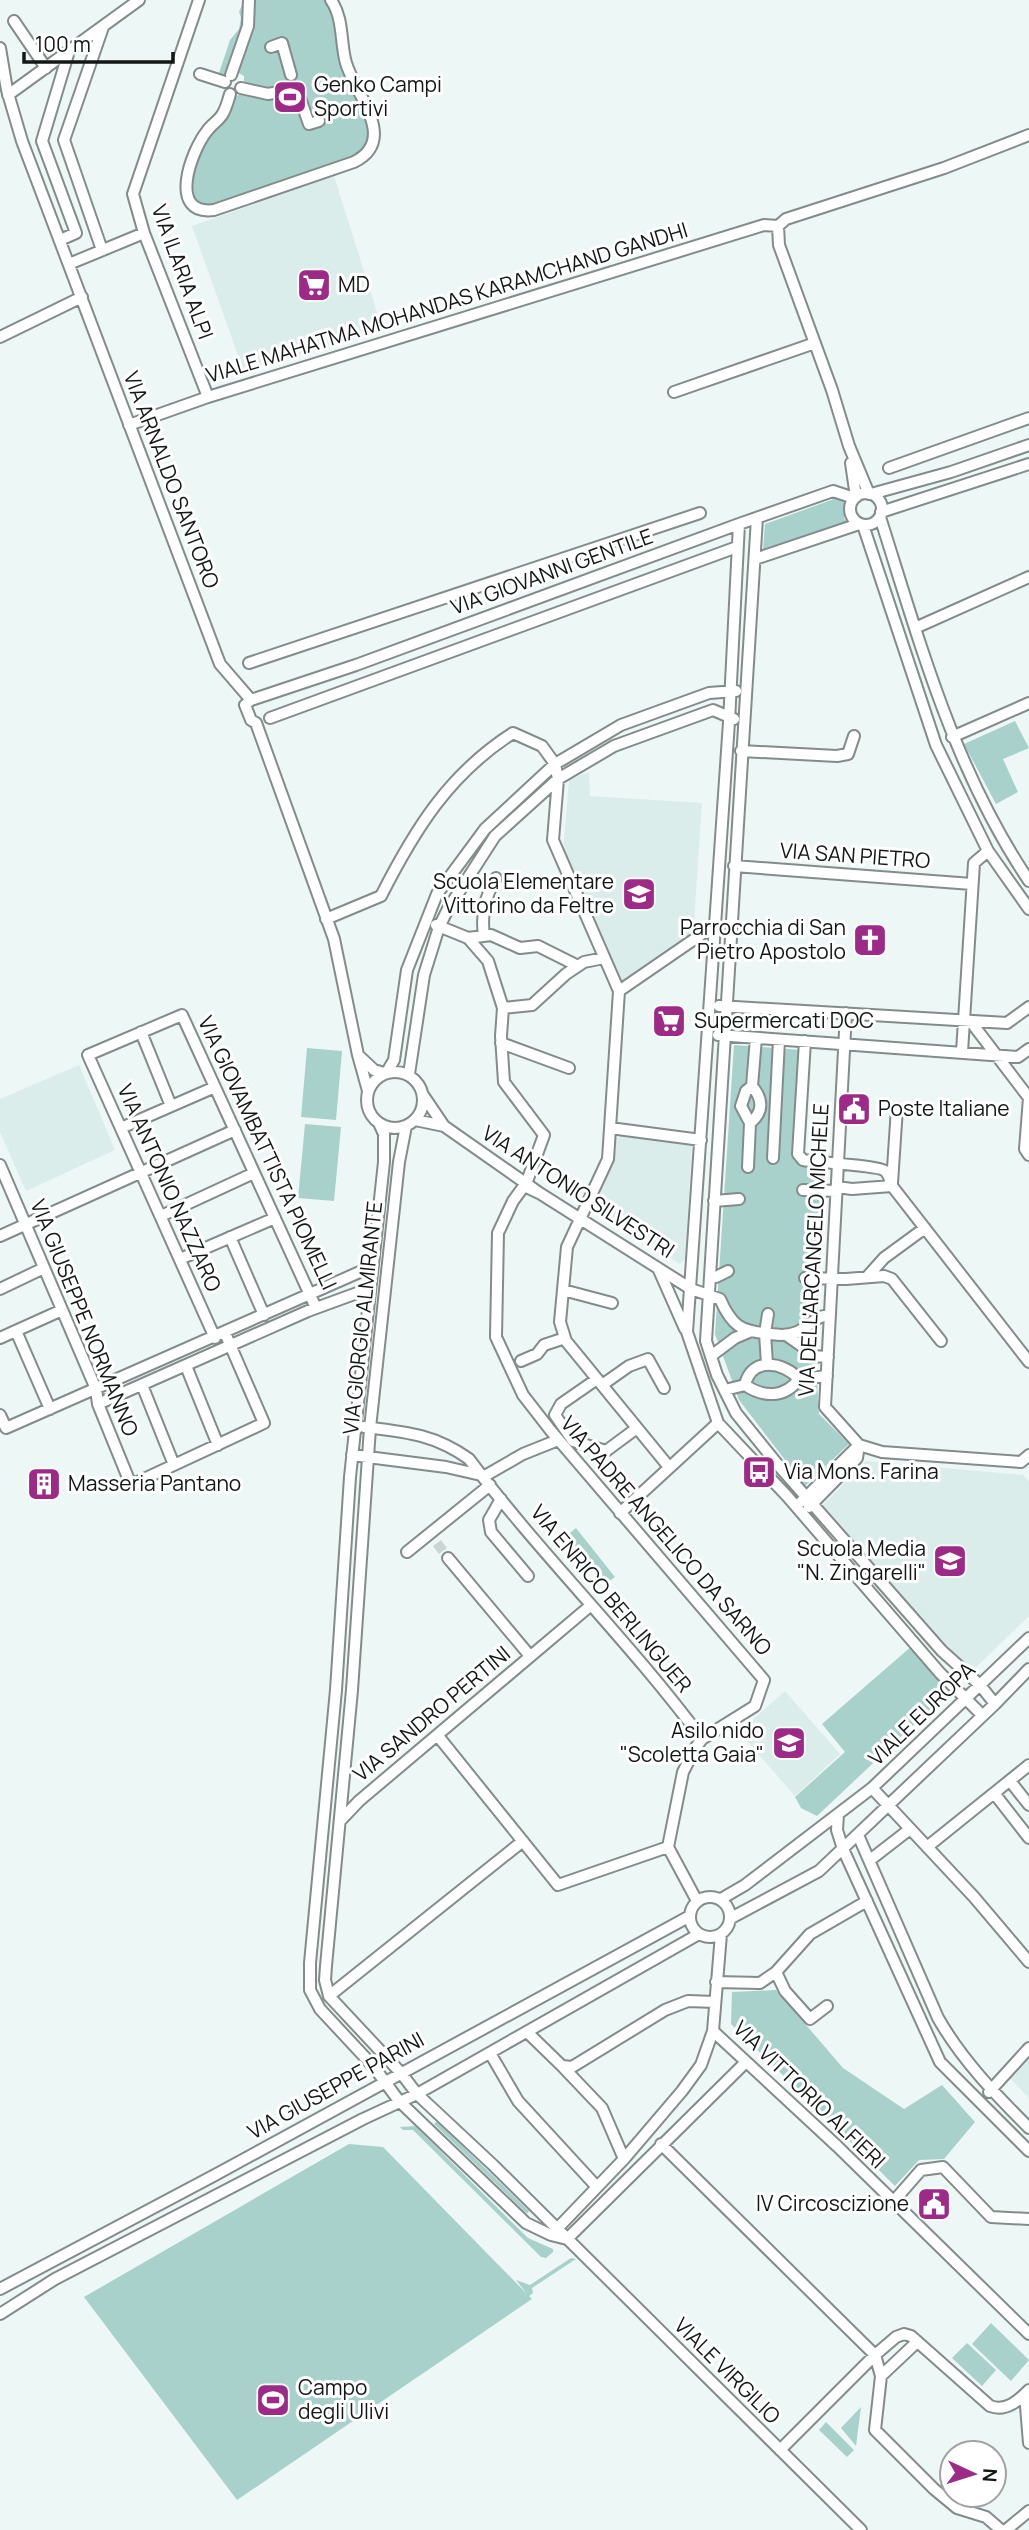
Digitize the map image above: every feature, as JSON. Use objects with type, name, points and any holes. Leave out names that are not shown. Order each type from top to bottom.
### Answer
[{"type":"street","points":[[8,96],[139,0]]},
{"type":"street","name":"VIA ILARIA ALPI","points":[[199,0],[134,194],[144,233],[208,397]]},
{"type":"street","points":[[200,75],[228,78],[248,26],[249,0]]},
{"type":"street","points":[[230,94],[222,115],[202,138],[186,187],[190,205],[201,211],[214,211],[354,162],[366,155],[374,136],[374,125],[346,62],[338,14],[331,0]]},
{"type":"street","points":[[14,21],[46,68]]},
{"type":"street","points":[[102,250],[64,140],[103,27]]},
{"type":"street","points":[[271,47],[282,43],[290,75]]},
{"type":"street","name":"VIA ARNALDO SANTORO","points":[[0,48],[8,96],[22,141],[220,664],[251,700]]},
{"type":"street","points":[[60,240],[76,233],[42,141],[69,51]]},
{"type":"street","points":[[241,88],[268,94],[284,91]]},
{"type":"street","points":[[300,98],[309,124],[319,121]]},
{"type":"street","name":"VIALE MAHATMA MOHANDAS KARAMCHAND GANDHI","points":[[130,425],[208,397],[764,225],[778,226],[786,219],[944,168],[1029,135]]},
{"type":"street","points":[[778,226],[779,245],[849,446],[870,494],[879,501],[915,628],[952,737],[1004,845],[1029,881]]},
{"type":"street","points":[[69,264],[144,233]]},
{"type":"street","points":[[0,337],[82,297]]},
{"type":"street","points":[[674,392],[815,343]]},
{"type":"street","points":[[889,468],[1029,418]]},
{"type":"street","points":[[855,498],[951,472],[1029,445]]},
{"type":"street","points":[[849,446],[855,498],[850,513],[861,524],[936,745],[988,851],[1029,909]]},
{"type":"street","points":[[755,559],[861,524],[872,524],[881,514],[1029,464]]},
{"type":"street","name":"VIA GIOVANNI GENTILE","points":[[251,700],[833,491],[855,498]]},
{"type":"street","name":"VIA GIOVANNI GENTILE","points":[[249,663],[700,513]]},
{"type":"street","points":[[757,518],[706,1341],[724,1390],[736,1413],[809,1501],[942,1651],[980,1685],[995,1703]]},
{"type":"street","points":[[687,1332],[729,717],[739,524]]},
{"type":"street","name":"VIA GIOVANNI GENTILE","points":[[256,723],[737,547]]},
{"type":"street","points":[[915,628],[1029,577]]},
{"type":"street","points":[[386,1073],[394,1060],[407,971],[426,922],[438,894],[485,829],[555,764],[621,725],[709,693],[745,690]]},
{"type":"street","points":[[263,696],[270,718]]},
{"type":"street","points":[[251,700],[245,705],[251,720],[256,723],[334,939],[368,1091],[369,1111],[379,1123],[387,1127],[410,1123],[423,1107],[423,1095],[417,1081],[409,1074],[399,1071],[386,1073],[376,1079],[368,1091]]},
{"type":"street","points":[[952,737],[1029,703]]},
{"type":"street","points":[[409,1074],[424,975],[439,927],[495,836],[558,779],[614,746],[713,710],[743,723]]},
{"type":"street","points":[[326,919],[381,895],[429,811],[458,775],[491,747],[513,733],[542,746],[555,764],[558,779],[553,840],[619,991],[608,1159],[567,1247],[560,1322],[565,1338],[669,1467]]},
{"type":"street","points":[[741,751],[837,756],[848,754],[854,736]]},
{"type":"street","points":[[962,1052],[968,1022],[974,863],[988,851]]},
{"type":"street","name":"VIA SAN PIETRO","points":[[734,866],[972,884]]},
{"type":"street","points":[[484,936],[482,922],[486,895],[496,878]]},
{"type":"street","points":[[426,922],[468,938],[491,935],[520,948],[538,946],[578,966]]},
{"type":"street","points":[[619,991],[715,925]]},
{"type":"street","points":[[468,938],[488,961],[503,1008],[501,1043],[505,1082],[544,1135],[526,1184]]},
{"type":"street","points":[[503,1008],[532,1005],[584,962],[604,958]]},
{"type":"street","points":[[709,1005],[1007,1023],[1029,1007]]},
{"type":"street","name":"VIA DELL'ARCANGELO MICHELE","points":[[846,1013],[825,1407],[859,1445]]},
{"type":"street","name":"VIA GIOVAMBATTISTA PIOMELLI","points":[[141,1032],[182,1015],[316,1308]]},
{"type":"street","points":[[968,1022],[998,1055],[1028,1098],[1025,1149],[1029,1155]]},
{"type":"street","points":[[141,1032],[171,1106]]},
{"type":"street","name":"VIA ANTONIO NAZZARO","points":[[141,1032],[88,1055],[180,1259],[220,1335],[230,1346],[264,1423],[218,1445]]},
{"type":"street","points":[[708,1035],[1018,1057],[1029,1049]]},
{"type":"street","points":[[750,1124],[756,1119],[761,1105],[760,1096],[752,1086],[756,1038]]},
{"type":"street","points":[[773,1158],[779,1040]]},
{"type":"street","points":[[805,1041],[799,1154],[803,1160],[878,1167],[884,1170],[892,1185],[1029,1362]]},
{"type":"street","points":[[501,1043],[569,1068]]},
{"type":"street","points":[[358,1055],[374,1070],[386,1073]]},
{"type":"street","points":[[748,1167],[750,1124],[741,1106],[746,1091],[752,1086]]},
{"type":"street","points":[[121,1128],[215,1087]]},
{"type":"street","name":"VIA ANTONIO SILVESTRI","points":[[423,1095],[444,1126],[526,1184],[691,1289],[708,1293]]},
{"type":"street","points":[[720,1104],[741,1106]]},
{"type":"street","points":[[761,1105],[775,1105]]},
{"type":"street","points":[[892,1185],[897,1108]]},
{"type":"street","name":"VIA GIORGIO ALMIRANTE","points":[[379,1123],[384,1134],[384,1162],[368,1289],[352,1455],[368,1457],[399,1162],[410,1123]]},
{"type":"street","name":"VIA ANTONIO SILVESTRI","points":[[410,1123],[444,1126]]},
{"type":"street","points":[[610,1128],[701,1140]]},
{"type":"street","points":[[0,1236],[235,1130]]},
{"type":"street","name":"VIA GIUSEPPE NORMANNO","points":[[0,1165],[3,1181],[25,1225],[96,1389],[98,1404],[131,1485],[174,1465]]},
{"type":"street","points":[[160,1216],[254,1173]]},
{"type":"street","points":[[803,1190],[892,1185]]},
{"type":"street","name":"VIA PADRE ANGELICO DA SARNO","points":[[541,1194],[524,1186],[513,1201],[498,1233],[496,1337],[523,1395],[558,1440],[764,1680],[755,1706],[702,1739],[683,1772],[668,1847]]},
{"type":"street","points":[[714,1201],[739,1199]]},
{"type":"street","points":[[180,1259],[275,1218]]},
{"type":"street","points":[[867,1277],[884,1258],[925,1227]]},
{"type":"street","points":[[230,1237],[264,1315]]},
{"type":"street","points":[[0,1415],[6,1428],[371,1267]]},
{"type":"street","points":[[0,1289],[44,1268]]},
{"type":"street","points":[[658,1268],[687,1332],[718,1423],[799,1510],[940,1673],[982,1715]]},
{"type":"street","points":[[709,1276],[716,1277],[728,1271]]},
{"type":"street","points":[[805,1278],[832,1280],[884,1276],[892,1279],[942,1341]]},
{"type":"street","points":[[98,1404],[316,1308],[368,1289]]},
{"type":"street","points":[[563,1290],[612,1303]]},
{"type":"street","points":[[708,1293],[720,1299],[727,1315],[737,1326],[749,1332],[786,1335],[799,1331],[819,1316],[830,1315]]},
{"type":"street","points":[[0,1338],[62,1310]]},
{"type":"street","points":[[767,1364],[765,1333],[768,1314]]},
{"type":"street","points":[[16,1331],[50,1409]]},
{"type":"street","points":[[710,1356],[735,1338],[749,1332]]},
{"type":"street","points":[[786,1335],[812,1356],[828,1357]]},
{"type":"street","points":[[521,1361],[537,1354],[544,1345],[565,1338]]},
{"type":"street","points":[[637,1427],[606,1451],[573,1441],[555,1415],[561,1405],[629,1366],[648,1359],[664,1388]]},
{"type":"street","points":[[745,1385],[752,1371],[767,1364],[790,1369],[799,1379]]},
{"type":"street","points":[[142,1385],[174,1465],[218,1445],[186,1366]]},
{"type":"street","points":[[724,1390],[745,1385],[754,1391],[773,1395],[794,1386],[799,1379],[827,1376]]},
{"type":"street","points":[[620,1513],[718,1423]]},
{"type":"street","name":"VIA ENRICO BERLINGUER","points":[[355,1426],[426,1436],[448,1444],[469,1459],[702,1739]]},
{"type":"street","points":[[407,1552],[430,1534],[484,1479],[523,1454],[558,1440]]},
{"type":"street","points":[[799,1510],[857,1458],[859,1445],[883,1452],[1021,1462],[1029,1455]]},
{"type":"street","points":[[352,1455],[336,1690],[310,1990],[320,2009],[399,2101],[526,2222],[554,2232]]},
{"type":"street","points":[[484,1479],[446,1467],[368,1457],[352,1690],[325,1980],[329,1996],[401,2073],[417,2094],[554,2232]]},
{"type":"street","points":[[501,1499],[489,1520],[491,1532],[528,1576]]},
{"type":"street","points":[[430,1534],[437,1543]]},
{"type":"street","name":"VIA SANDRO PERTINI","points":[[448,1558],[530,1656]]},
{"type":"street","name":"VIA SANDRO PERTINI","points":[[339,1823],[359,1801],[590,1606]]},
{"type":"street","name":"VIALE EUROPA","points":[[838,1814],[872,1788],[1029,1638]]},
{"type":"street","name":"VIALE EUROPA","points":[[858,1835],[1029,1669]]},
{"type":"street","points":[[438,1736],[558,1885],[668,1847],[697,1901]]},
{"type":"street","points":[[927,1847],[1029,1766]]},
{"type":"street","points":[[1010,1781],[1029,1805]]},
{"type":"street","name":"VIA SANDRO PERTINI","points":[[343,1786],[348,1795],[359,1801]]},
{"type":"street","points":[[872,1788],[1027,1955]]},
{"type":"street","points":[[994,1793],[1029,1838]]},
{"type":"street","points":[[838,1814],[837,1830],[844,1849],[940,2063],[1029,2151]]},
{"type":"street","points":[[719,1951],[692,1926],[690,1916],[697,1901],[708,1897],[720,1899],[745,1885],[838,1814]]},
{"type":"street","points":[[870,1860],[910,1829]]},
{"type":"street","points":[[730,1918],[819,1871],[858,1835],[938,2018],[953,2044],[991,2090],[1029,2128]]},
{"type":"street","points":[[329,1996],[523,1841]]},
{"type":"street","points":[[554,2232],[624,2159],[701,2065],[713,2031],[721,1934],[728,1927],[730,1918],[728,1908],[720,1899]]},
{"type":"street","points":[[716,1982],[760,1983],[776,1972],[810,1934],[867,1902]]},
{"type":"street","name":"VIA GIUSEPPE PARINI","points":[[0,2289],[690,1916]]},
{"type":"street","points":[[0,2314],[55,2279],[417,2094],[703,1936],[721,1934]]},
{"type":"street","points":[[776,1972],[785,1991],[810,2018],[827,2006]]},
{"type":"street","points":[[562,2066],[572,2067],[665,2010],[688,2001],[715,2002]]},
{"type":"street","name":"VIA VITTORIO ALFIERI","points":[[713,2031],[1027,2328]]},
{"type":"street","points":[[527,2032],[602,2108],[624,2159]]},
{"type":"street","points":[[980,2102],[1029,2048]]},
{"type":"street","points":[[490,2053],[518,2101],[597,2187]]},
{"type":"street","points":[[567,2239],[746,2062]]},
{"type":"street","points":[[661,2144],[875,2355],[881,2376],[875,2430],[934,2489],[957,2508],[986,2517],[1003,2530],[1029,2511]]},
{"type":"street","points":[[893,2202],[921,2170],[943,2167],[991,2217],[1029,2219]]},
{"type":"street","points":[[120,2225],[128,2243]]},
{"type":"street","name":"VIALE VIRGILIO","points":[[554,2232],[567,2239],[861,2530]]},
{"type":"street","points":[[780,2450],[875,2355],[896,2337],[904,2334],[917,2342],[990,2406],[997,2409],[1007,2407],[1027,2392]]},
{"type":"street","points":[[881,2376],[917,2342]]},
{"type":"street","points":[[1027,2392],[1029,2443]]},
{"type":"shaded area","points":[[244,0],[247,0],[247,12],[228,77],[217,79],[230,40],[239,29],[239,12]]},
{"type":"shaded area","name":"Genko Campi Sportivi","points":[[254,0],[327,0],[372,130],[361,156],[212,208],[198,205],[193,193],[193,180],[207,136],[231,100],[244,90],[244,76],[235,71],[254,12]]},
{"type":"shaded area","points":[[334,176],[382,328],[244,372],[192,226]]},
{"type":"shaded area","points":[[834,499],[845,500],[844,519],[850,523],[767,552],[763,551],[765,524]]},
{"type":"shaded area","points":[[1015,721],[1029,748],[1003,759],[1018,792],[996,804],[964,744]]},
{"type":"shaded area","name":"Scuola Elementare Vittorino da Feltre","points":[[589,772],[590,796],[702,803],[693,937],[622,983],[563,852],[569,780]]},
{"type":"shaded area","points":[[734,1045],[802,1050],[794,1161],[825,1167],[815,1351],[819,1414],[849,1444],[805,1486],[739,1400],[715,1334]]},
{"type":"shaded area","points":[[307,1048],[342,1051],[336,1120],[301,1117]]},
{"type":"shaded area","points":[[79,1065],[115,1150],[26,1191],[0,1132],[0,1099]]},
{"type":"shaded area","points":[[305,1124],[341,1127],[334,1201],[298,1198]]},
{"type":"shaded area","points":[[621,1136],[692,1143],[685,1259],[680,1264],[592,1211],[613,1164],[615,1139]]},
{"type":"shaded area","name":"Scuola Media \"N. Zingarelli\"","points":[[866,1461],[1024,1475],[1029,1482],[1029,1616],[971,1672],[822,1506]]},
{"type":"shaded area","points":[[576,1528],[615,1577],[607,1583],[566,1536]]},
{"type":"shaded area","points":[[913,1645],[938,1676],[939,1701],[817,1816],[801,1808],[795,1797],[845,1752],[822,1724]]},
{"type":"shaded area","name":"Asilo nido \"Scoletta Gaia\"","points":[[785,1691],[840,1754],[795,1796],[739,1732]]},
{"type":"shaded area","points":[[776,1990],[843,2068],[904,2109],[942,2085],[975,2122],[944,2159],[919,2160],[895,2186],[731,2024],[732,1992]]},
{"type":"shaded area","points":[[1029,2055],[1029,2098],[1007,2075]]},
{"type":"shaded area","points":[[437,2121],[529,2211],[527,2214],[434,2124]]},
{"type":"shaded area","points":[[415,2126],[528,2238],[553,2249],[553,2252],[546,2258],[541,2257],[413,2130],[403,2130],[400,2127]]},
{"type":"shaded area","name":"Campo degli Ulivi","points":[[349,2144],[383,2147],[527,2294],[516,2280],[530,2285],[571,2258],[576,2259],[532,2288],[533,2293],[529,2296],[532,2299],[237,2500],[84,2297]]},
{"type":"shaded area","points":[[991,2323],[1029,2360],[1011,2381],[972,2344]]},
{"type":"shaded area","points":[[967,2343],[996,2370],[982,2386],[952,2358]]},
{"type":"shaded area","points":[[861,2407],[856,2446],[841,2428]]},
{"type":"shaded area","points":[[826,2422],[854,2450],[847,2457],[819,2430]]},
{"type":"tunnel","points":[[437,1543],[448,1558]]},
{"type":"place","name":"Genko Campi Sportivi","points":[[290,97]]},
{"type":"place","name":"MD","points":[[314,285]]},
{"type":"place","name":"Scuola Elementare Vittorino da Feltre","points":[[639,894]]},
{"type":"place","name":"Parrocchia di San Pietro Apostolo","points":[[870,940]]},
{"type":"place","name":"Supermercati DOC","points":[[669,1021]]},
{"type":"place","name":"Poste Italiane","points":[[854,1109]]},
{"type":"place","name":"Via Mons. Farina","points":[[759,1472]]},
{"type":"place","name":"Masseria Pantano","points":[[44,1484]]},
{"type":"place","name":"Scuola Media \"N. Zingarelli\"","points":[[950,1561]]},
{"type":"place","name":"Asilo nido \"Scoletta Gaia\"","points":[[789,1743]]},
{"type":"place","name":"IV Circoscizione","points":[[934,2204]]},
{"type":"place","name":"Campo degli Ulivi","points":[[273,2400]]}]
